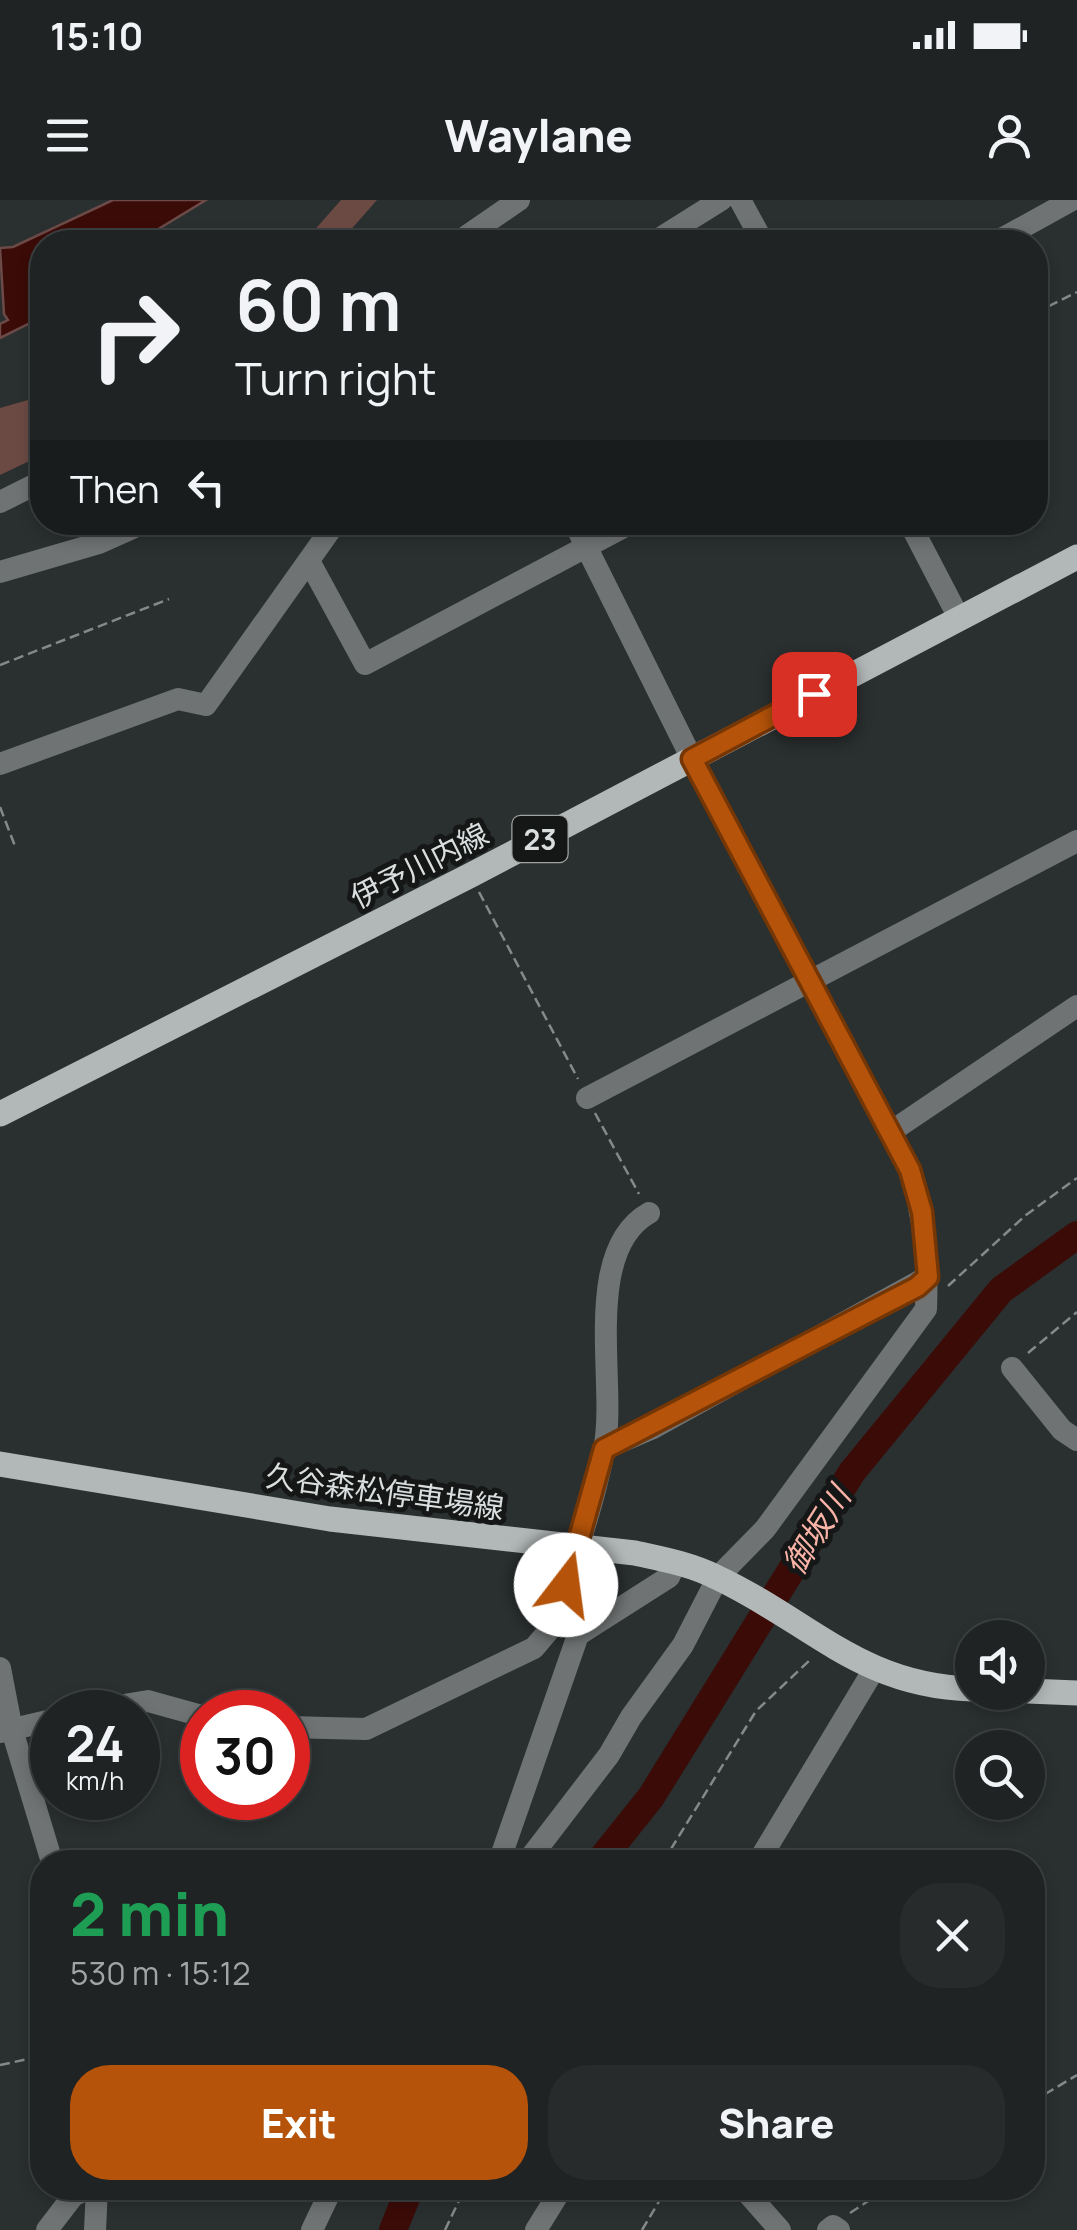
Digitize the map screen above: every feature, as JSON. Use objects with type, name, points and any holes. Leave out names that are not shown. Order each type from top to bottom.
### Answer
[{"type":"main road","name":"伊予川内線","points":[[0,1114],[471,876],[1077,557]]},
{"type":"main road","name":"久谷森松停車場線","points":[[0,1464],[330,1519],[676,1562],[723,1580],[872,1670],[955,1689]]},
{"type":"main road","points":[[1045,1691],[1077,1692]]},
{"type":"street","points":[[475,230],[519,200]]},
{"type":"street","points":[[673,230],[721,200]]},
{"type":"street","points":[[740,200],[756,230]]},
{"type":"street","points":[[1018,230],[1072,200]]},
{"type":"street","points":[[0,502],[30,488]]},
{"type":"street","points":[[0,572],[117,535]]},
{"type":"street","points":[[0,764],[178,699],[206,705],[327,535]]},
{"type":"street","points":[[536,1850],[609,1756],[723,1580],[926,1309],[928,1277],[922,1212],[892,1132],[692,759],[580,535]]},
{"type":"street","points":[[308,561],[365,664],[609,535]]},
{"type":"street","points":[[916,535],[959,618]]},
{"type":"street","points":[[587,1098],[1077,841]]},
{"type":"street","points":[[892,1132],[1077,1006]]},
{"type":"street","points":[[310,1728],[366,1730],[534,1648],[556,1622],[604,1449],[609,1416],[606,1328],[611,1282],[630,1224],[649,1213]]},
{"type":"street","points":[[604,1449],[651,1429],[917,1287],[928,1277]]},
{"type":"street","points":[[1012,1368],[1062,1430],[1077,1440]]},
{"type":"street","points":[[504,1850],[578,1635],[669,1576],[676,1562]]},
{"type":"street","points":[[0,1668],[6,1731],[48,1850]]},
{"type":"street","points":[[765,1850],[872,1670]]},
{"type":"street","points":[[47,2230],[70,2200]]},
{"type":"street","points":[[95,2230],[96,2200]]},
{"type":"street","points":[[312,2230],[326,2200]]},
{"type":"street","points":[[536,2230],[555,2200]]},
{"type":"street","points":[[754,2200],[780,2230]]},
{"type":"path","points":[[1048,307],[1077,292]]},
{"type":"path","points":[[0,665],[170,598]]},
{"type":"path","points":[[0,807],[15,846]]},
{"type":"path","points":[[471,876],[649,1213]]},
{"type":"path","points":[[926,1309],[1014,1226],[1077,1178]]},
{"type":"path","points":[[1012,1368],[1077,1312]]},
{"type":"path","points":[[670,1850],[756,1711],[821,1640]]},
{"type":"path","points":[[0,2065],[30,2059]]},
{"type":"path","points":[[1045,2094],[1077,2075]]},
{"type":"path","points":[[444,2230],[459,2200]]},
{"type":"path","points":[[642,2230],[660,2200]]},
{"type":"path","points":[[833,2229],[872,2200]]},
{"type":"shaded area","points":[[113,200],[206,200],[157,230],[49,230]]},
{"type":"shaded area","points":[[341,200],[377,200],[351,230],[315,230]]},
{"type":"shaded area","points":[[30,239],[30,323],[0,338],[0,324],[8,320],[4,314],[0,248]]},
{"type":"shaded area","points":[[30,399],[30,461],[0,475],[0,408]]},
{"type":"waterway","name":"御坂川","points":[[609,1850],[651,1797],[852,1472],[1001,1290],[1077,1235]]},
{"type":"waterway","name":"御坂川","points":[[393,2230],[405,2200]]},
{"type":"route","points":[[566,1585],[604,1449],[651,1429],[917,1287],[928,1277],[922,1212],[910,1170],[692,759],[814,694]]}]
